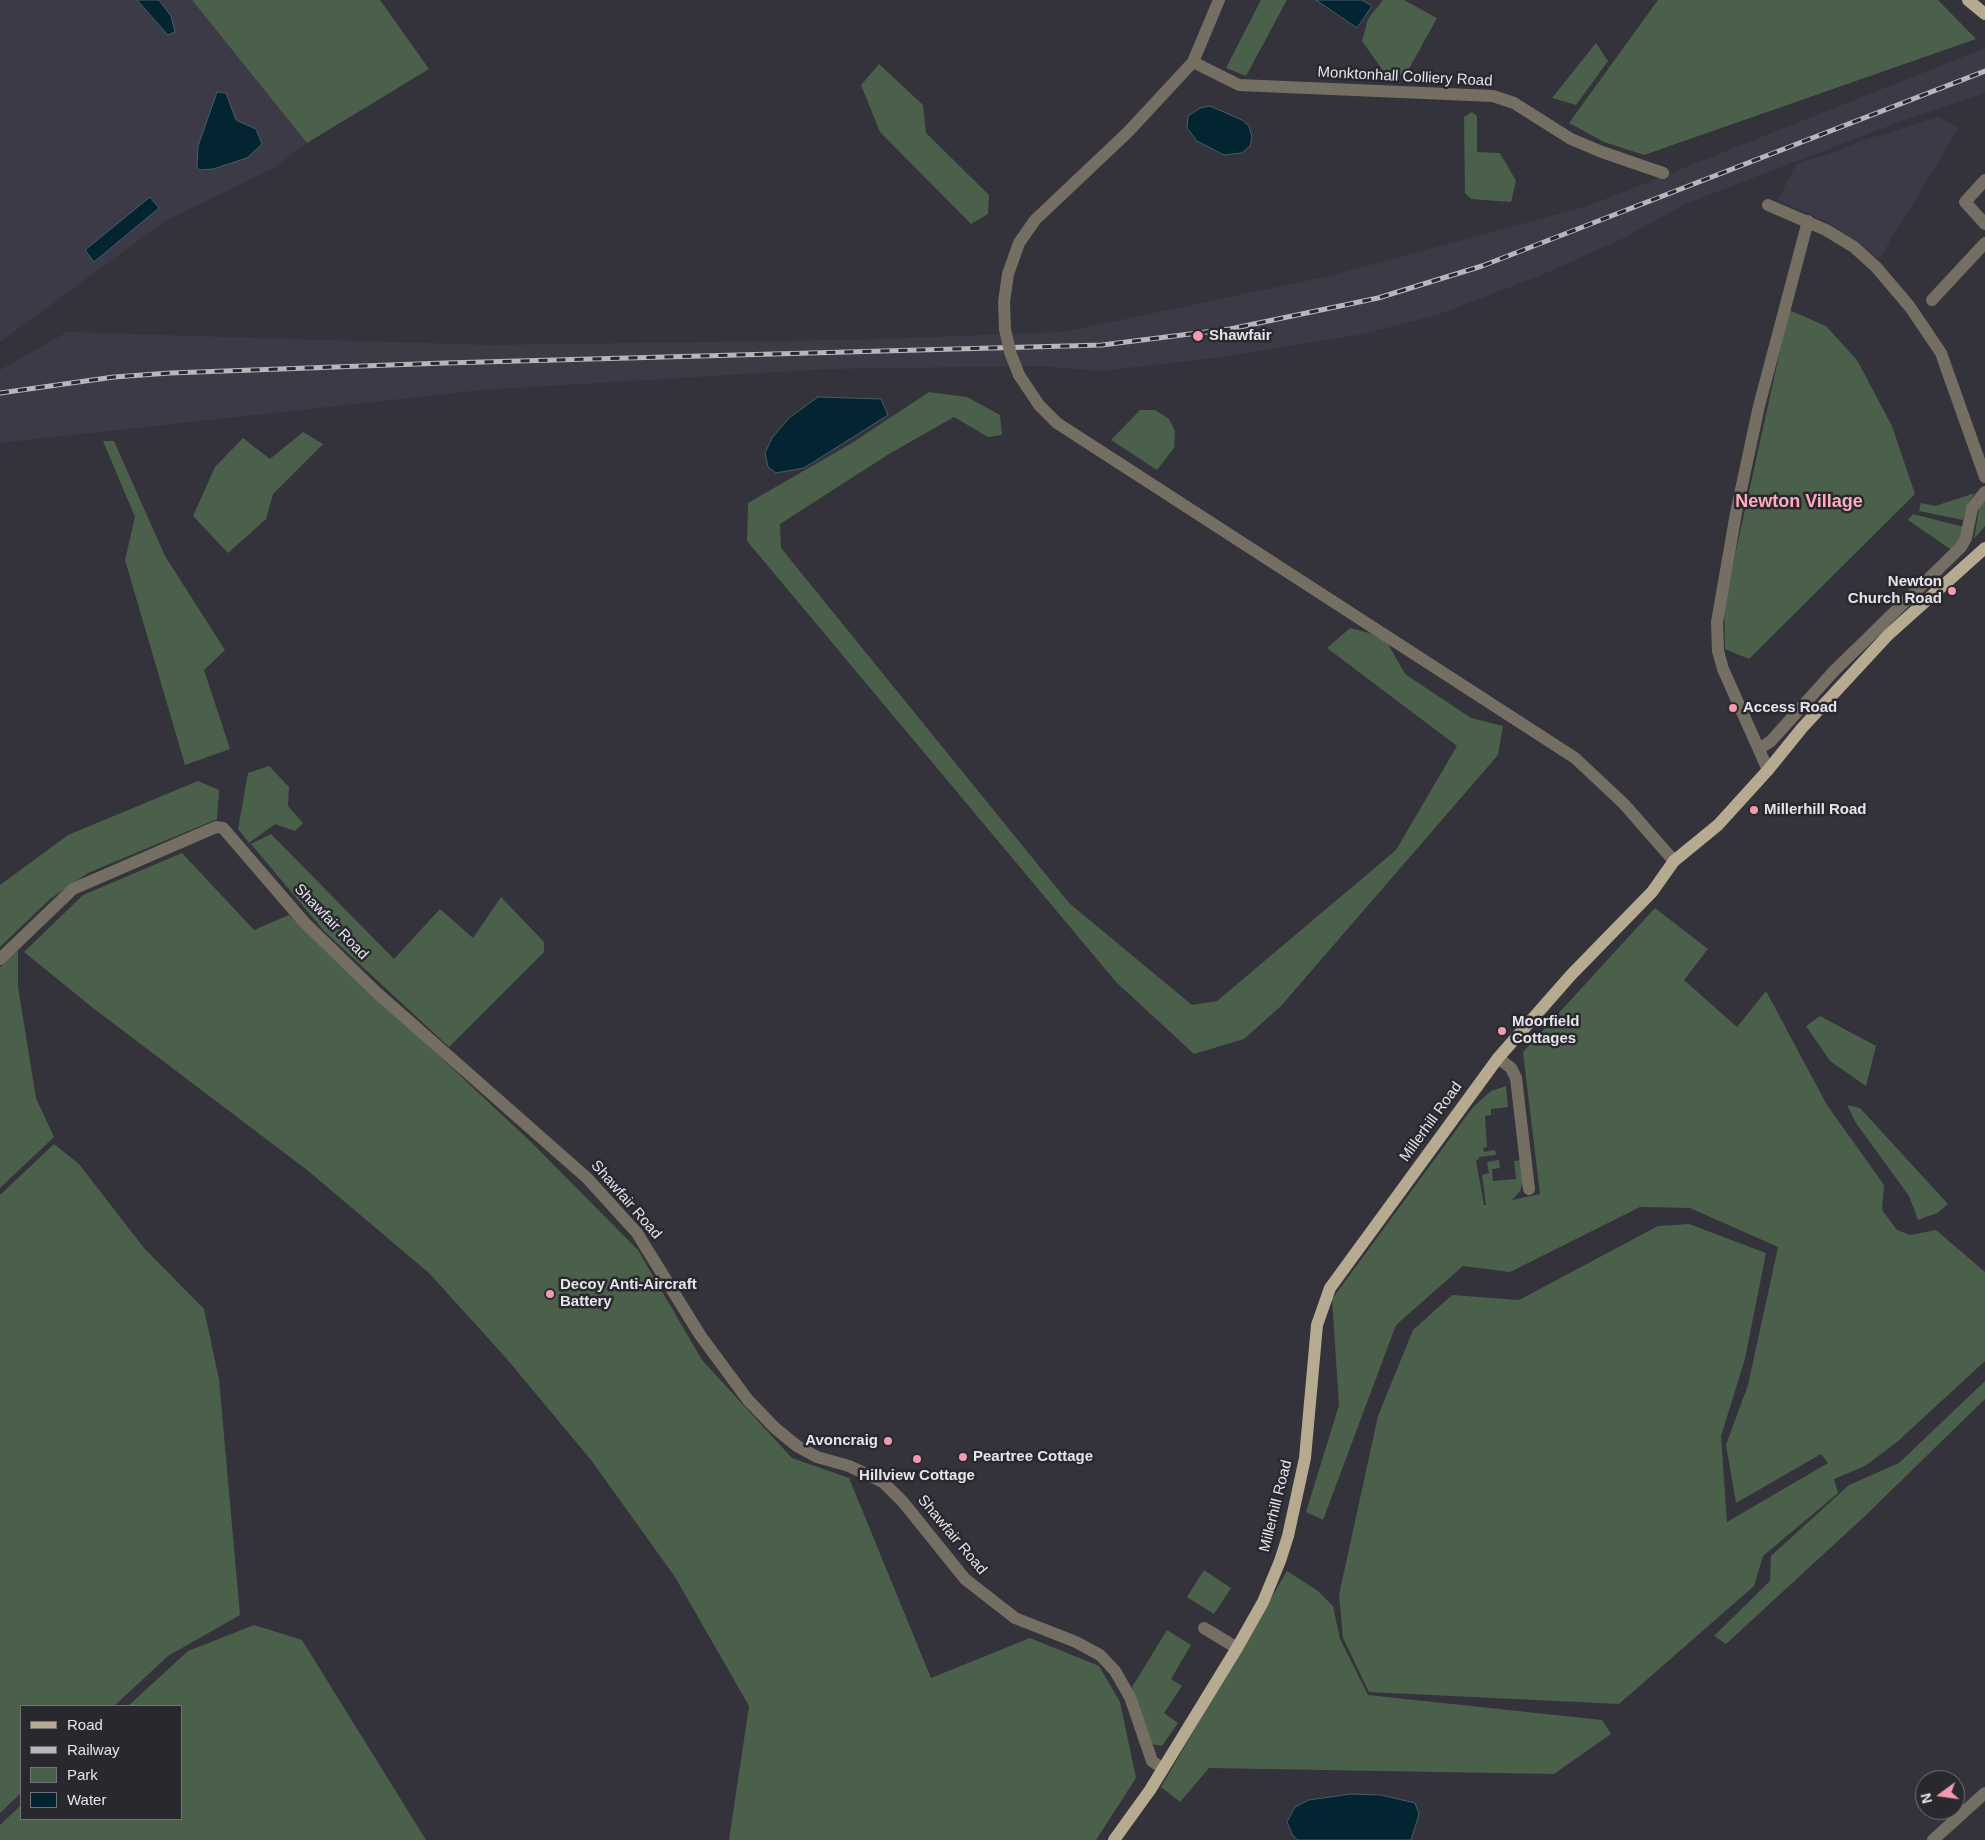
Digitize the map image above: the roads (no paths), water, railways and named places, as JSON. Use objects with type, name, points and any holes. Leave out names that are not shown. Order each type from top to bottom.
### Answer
[{"type":"main road","points":[[1968,0],[1985,14]]},
{"type":"main road","name":"Millerhill Road","points":[[1114,1840],[1163,1769],[1263,1602],[1288,1536],[1305,1458],[1317,1325],[1330,1288],[1498,1058],[1571,975],[1652,892],[1674,861],[1718,825],[1768,770],[1802,728],[1888,635],[1985,548]]},
{"type":"street","points":[[1219,0],[1193,62],[1128,132],[1036,220],[1019,243],[1008,274],[1004,302],[1005,329],[1010,352],[1019,375],[1040,405],[1057,423],[1575,758],[1624,804],[1674,861]]},
{"type":"street","name":"Monktonhall Colliery Road","points":[[1193,62],[1239,85],[1493,96],[1514,104],[1571,139],[1663,173]]},
{"type":"street","points":[[1985,180],[1965,202],[1985,224]]},
{"type":"street","points":[[1768,205],[1808,221],[1854,247],[1876,267],[1910,307],[1941,353],[1985,477]]},
{"type":"street","points":[[1768,770],[1723,669],[1718,651],[1717,622],[1736,513],[1759,406],[1808,221]]},
{"type":"street","points":[[1932,300],[1985,243]]},
{"type":"street","points":[[1759,749],[1772,741],[1834,671],[1961,547],[1966,538],[1972,508],[1985,492]]},
{"type":"street","name":"Shawfair Road","points":[[0,959],[73,889],[216,827],[222,828],[304,922],[376,992],[587,1178],[637,1233],[700,1335],[748,1400],[775,1428],[797,1446],[817,1457],[849,1466],[883,1482],[903,1502],[965,1579],[1007,1613],[1043,1631],[1076,1642],[1100,1655],[1115,1671],[1130,1697],[1152,1762],[1163,1769]]},
{"type":"street","points":[[1498,1058],[1511,1068],[1516,1078],[1529,1189]]},
{"type":"street","points":[[1204,1628],[1237,1648]]},
{"type":"street","points":[[1933,1840],[1985,1793]]},
{"type":"water","points":[[137,0],[159,0],[171,16],[175,32],[168,35]]},
{"type":"water","points":[[1316,0],[1362,0],[1372,6],[1357,28]]},
{"type":"water","points":[[217,92],[226,93],[236,120],[256,129],[262,144],[247,158],[213,169],[199,170],[197,167],[198,146]]},
{"type":"water","points":[[1210,106],[1242,120],[1249,126],[1252,137],[1250,146],[1242,153],[1224,155],[1197,141],[1187,128],[1188,116],[1200,108]]},
{"type":"water","points":[[150,197],[159,208],[94,262],[85,250]]},
{"type":"water","points":[[818,397],[881,399],[888,415],[804,468],[776,473],[768,467],[765,453],[772,438],[789,418]]},
{"type":"water","points":[[1351,1794],[1381,1795],[1415,1803],[1419,1814],[1411,1840],[1297,1840],[1292,1834],[1287,1822],[1295,1807],[1309,1800]]},
{"type":"railway","points":[[0,393],[114,377],[170,373],[445,363],[1102,345],[1230,329],[1378,298],[1482,266],[1985,71]]},
{"type":"place","name":"Shawfair","points":[[1198,336]]},
{"type":"place","name":"Newton Church Road","points":[[1952,591]]},
{"type":"place","name":"Access Road","points":[[1733,708]]},
{"type":"place","name":"Millerhill Road","points":[[1754,810]]},
{"type":"place","name":"Moorfield Cottages","points":[[1502,1031]]},
{"type":"place","name":"Decoy Anti-Aircraft Battery","points":[[550,1294]]},
{"type":"place","name":"Avoncraig","points":[[888,1441]]},
{"type":"place","name":"Peartree Cottage","points":[[963,1457]]},
{"type":"place","name":"Hillview Cottage","points":[[917,1459]]},
{"type":"district","name":"Newton Village","points":[[1799,502]]}]
